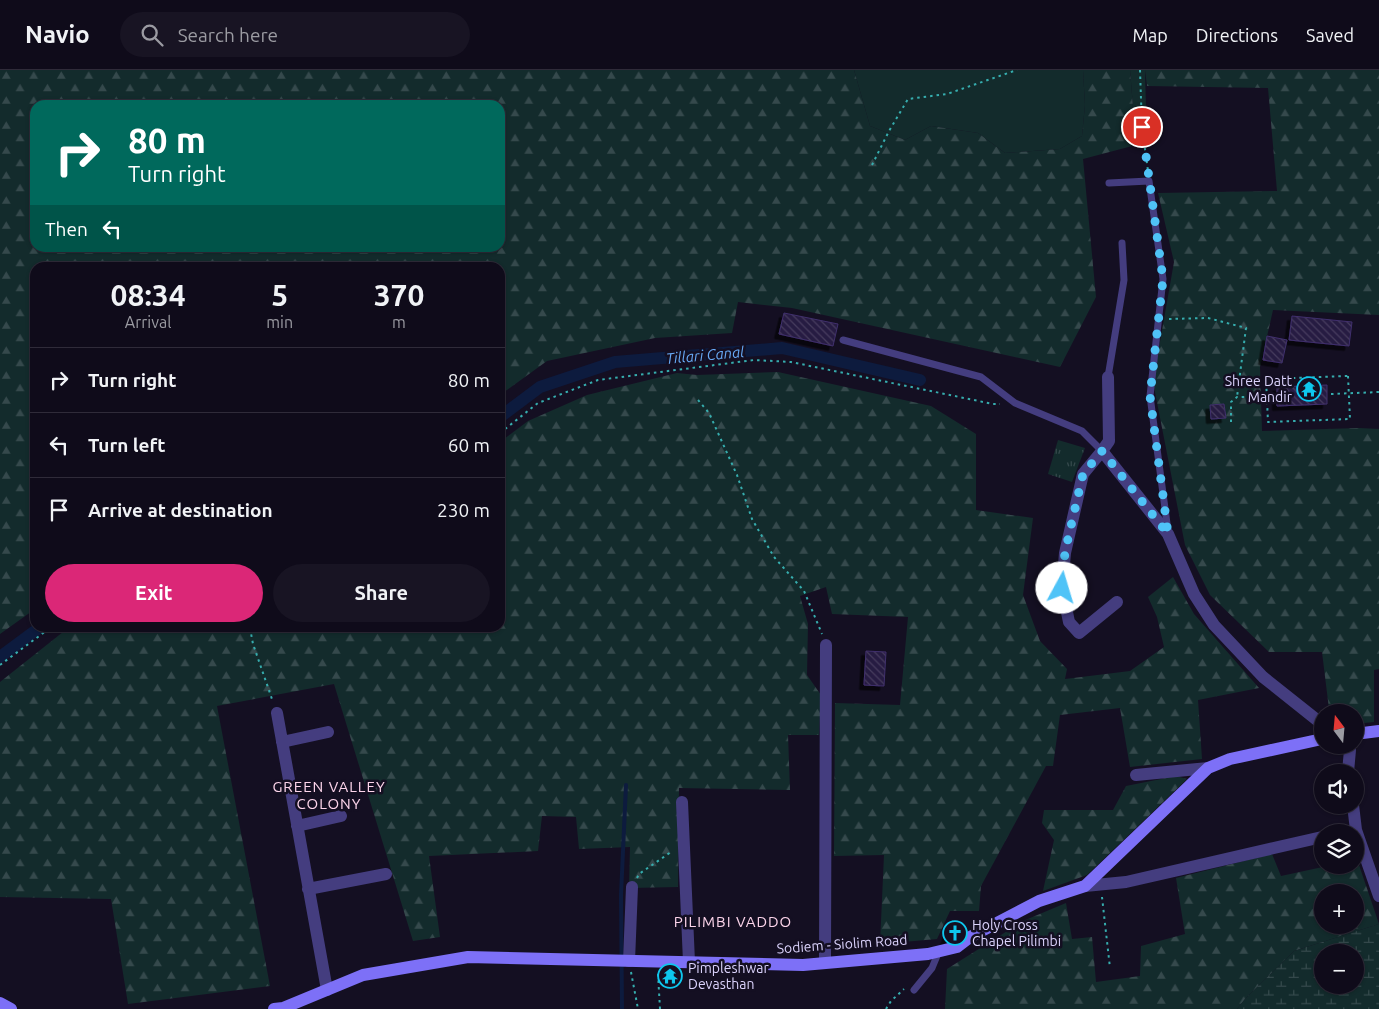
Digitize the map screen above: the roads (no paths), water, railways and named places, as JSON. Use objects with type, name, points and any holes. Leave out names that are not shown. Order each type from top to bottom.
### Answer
[{"type":"main road","points":[[1364,733],[1379,731]]},
{"type":"main road","name":"Sodiem - Siolim Road","points":[[274,1009],[283,1008],[363,975],[468,957],[803,965],[939,952],[957,947],[970,937],[1039,901],[1085,886],[1208,768],[1230,759],[1314,741]]},
{"type":"main road","points":[[0,1003],[11,1009]]},
{"type":"street","points":[[1108,377],[1108,441],[1083,474],[1065,552],[1062,588],[1069,622],[1079,633],[1117,602]]},
{"type":"street","points":[[1102,451],[1168,534],[1194,594],[1214,625],[1263,677],[1314,718]]},
{"type":"street","points":[[822,963],[826,645]]},
{"type":"street","points":[[277,713],[327,990]]},
{"type":"street","points":[[282,742],[328,732]]},
{"type":"street","points":[[1136,775],[1208,768]]},
{"type":"street","points":[[682,802],[689,962]]},
{"type":"street","points":[[297,826],[341,816]]},
{"type":"street","points":[[1085,886],[1126,882],[1314,839]]},
{"type":"street","points":[[1364,853],[1379,896]]},
{"type":"street","points":[[308,890],[386,874]]},
{"type":"street","points":[[629,961],[632,887]]},
{"type":"lane","points":[[1109,183],[1149,181],[1163,279],[1150,396],[1168,534]]},
{"type":"lane","points":[[1108,377],[1124,280],[1122,243]]},
{"type":"lane","points":[[843,340],[981,377],[1015,404],[1082,431],[1102,451]]},
{"type":"lane","points":[[820,847],[822,963]]},
{"type":"lane","points":[[914,990],[932,968],[939,952]]},
{"type":"waterway","name":"Tillari Canal","points":[[505,413],[540,387],[615,362],[782,348],[920,380]]},
{"type":"waterway","name":"Tillari Canal","points":[[0,657],[34,632]]},
{"type":"waterway","points":[[622,1009],[621,895],[626,785]]},
{"type":"place","name":"Shree Datt Mandir","points":[[1309,389]]},
{"type":"place","name":"Holy Cross Chapel Pilimbi","points":[[955,933]]},
{"type":"place","name":"Pimpleshwar Devasthan","points":[[670,976]]},
{"type":"district","name":"GREEN VALLEY COLONY","points":[[329,794]]},
{"type":"district","name":"PILIMBI VADDO","points":[[733,921]]}]
